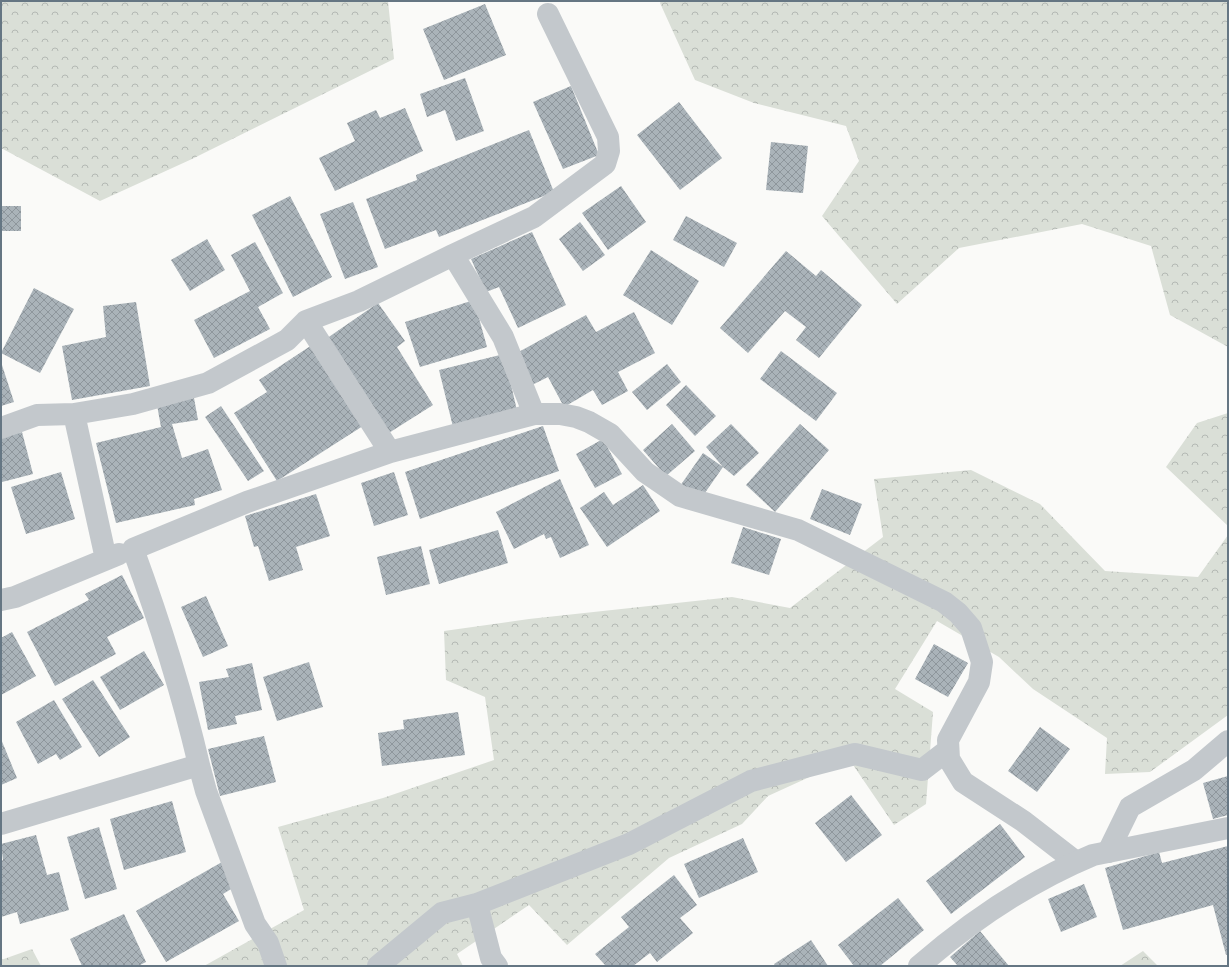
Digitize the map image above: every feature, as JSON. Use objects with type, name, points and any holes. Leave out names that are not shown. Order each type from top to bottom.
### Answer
[{"type":"street","points":[[1,428],[37,415],[74,414],[133,404],[208,383],[287,340],[306,320],[359,301],[534,217],[605,164],[609,151],[608,137],[548,14]]},
{"type":"street","points":[[453,255],[503,337],[534,414]]},
{"type":"street","points":[[306,320],[390,452]]},
{"type":"street","points":[[74,414],[106,559]]},
{"type":"street","points":[[1,600],[15,597],[247,502],[390,452],[534,414],[571,416],[589,422],[610,434],[645,472],[680,496],[798,530],[944,602],[958,613],[971,628],[982,662],[979,682],[948,740],[949,759],[962,782],[1023,821],[1076,862]]},
{"type":"street","points":[[133,549],[151,598],[181,697],[206,791],[255,924],[268,943],[276,966]]},
{"type":"street","points":[[1108,852],[1130,807],[1194,770],[1228,741]]},
{"type":"street","points":[[378,966],[442,913],[477,904],[629,844],[751,781],[855,754],[922,770],[948,750]]},
{"type":"street","points":[[1,824],[199,765]]},
{"type":"street","points":[[919,966],[956,934],[1007,898],[1076,862],[1093,855],[1228,828]]},
{"type":"street","points":[[477,904],[491,958],[497,966]]},
{"type":"green space","points":[[1,1],[388,1],[394,59],[192,159],[100,201],[1,148]]},
{"type":"green space","points":[[661,1],[1228,1],[1228,347],[1170,315],[1151,246],[1082,224],[959,248],[897,304],[822,216],[859,161],[846,126],[754,103],[695,80],[660,3]]},
{"type":"green space","points":[[1228,413],[1228,526],[1166,467],[1197,423]]},
{"type":"green space","points":[[971,470],[1040,504],[1105,571],[1198,577],[1228,535],[1228,715],[1150,772],[1105,774],[1107,738],[1033,689],[999,657],[937,621],[895,689],[933,712],[926,804],[894,825],[849,759],[768,796],[742,824],[669,858],[567,945],[529,905],[457,954],[463,966],[204,966],[304,910],[278,827],[383,798],[494,760],[485,697],[446,680],[444,631],[529,619],[732,597],[790,608],[883,537],[874,479]]},
{"type":"green space","points":[[32,949],[41,966],[1,966],[1,960]]},
{"type":"green space","points":[[1143,951],[1158,966],[1120,966]]},
{"type":"building","points":[[485,4],[506,55],[444,80],[423,29]]},
{"type":"building","points":[[465,78],[484,131],[456,141],[445,110],[427,117],[420,94]]},
{"type":"building","points":[[571,86],[599,155],[563,169],[533,102]]},
{"type":"building","points":[[679,102],[722,158],[680,190],[637,135]]},
{"type":"building","points":[[405,108],[423,151],[335,191],[319,158],[355,141],[347,123],[376,110],[380,118]]},
{"type":"building","points":[[529,130],[554,192],[439,237],[436,230],[385,249],[366,199],[417,180],[416,175]]},
{"type":"building","points":[[771,142],[808,146],[803,193],[766,190]]},
{"type":"building","points":[[621,186],[646,222],[608,250],[582,213]]},
{"type":"building","points":[[290,196],[332,277],[293,297],[252,215]]},
{"type":"building","points":[[353,202],[378,267],[345,279],[320,214]]},
{"type":"building","points":[[1,206],[21,206],[21,231],[1,231]]},
{"type":"building","points":[[686,216],[737,243],[724,267],[673,240]]},
{"type":"building","points":[[580,222],[605,255],[583,271],[559,239]]},
{"type":"building","points":[[532,232],[566,305],[518,328],[499,287],[486,292],[471,259]]},
{"type":"building","points":[[207,239],[225,270],[190,291],[171,260]]},
{"type":"building","points":[[255,242],[283,293],[258,307],[270,329],[214,358],[194,320],[250,291],[231,255]]},
{"type":"building","points":[[651,250],[699,281],[672,325],[623,295]]},
{"type":"building","points":[[786,251],[816,276],[821,270],[862,305],[819,358],[796,340],[806,327],[785,311],[748,353],[720,328]]},
{"type":"building","points":[[34,288],[74,309],[40,373],[1,353]]},
{"type":"building","points":[[474,300],[487,347],[420,367],[405,322]]},
{"type":"building","points":[[136,302],[150,386],[72,400],[62,346],[106,337],[103,306]]},
{"type":"building","points":[[378,303],[405,341],[397,347],[433,405],[384,436],[323,341]]},
{"type":"building","points":[[634,312],[655,353],[618,372],[628,391],[602,405],[593,390],[564,407],[548,377],[532,385],[515,354],[586,315],[596,332]]},
{"type":"building","points":[[315,343],[366,424],[277,481],[234,413],[267,392],[259,380]]},
{"type":"building","points":[[781,351],[837,393],[816,421],[760,379]]},
{"type":"building","points":[[504,354],[518,415],[454,431],[439,370]]},
{"type":"building","points":[[1,362],[14,402],[1,406]]},
{"type":"building","points":[[667,364],[681,382],[647,410],[632,392]]},
{"type":"building","points":[[686,385],[716,416],[695,436],[666,405]]},
{"type":"building","points":[[194,398],[198,420],[172,424],[182,458],[208,449],[222,490],[194,499],[195,505],[116,523],[96,443],[161,427],[157,405]]},
{"type":"building","points":[[221,406],[264,471],[248,481],[205,417]]},
{"type":"building","points":[[672,424],[695,451],[666,476],[643,450]]},
{"type":"building","points":[[731,424],[759,453],[734,476],[723,467],[706,447]]},
{"type":"building","points":[[800,424],[829,450],[775,512],[746,485]]},
{"type":"building","points":[[543,426],[559,471],[420,519],[405,472]]},
{"type":"building","points":[[22,432],[33,474],[2,482],[1,438]]},
{"type":"building","points":[[603,439],[622,474],[595,488],[576,454]]},
{"type":"building","points":[[703,453],[723,467],[700,500],[680,486]]},
{"type":"building","points":[[61,472],[75,519],[26,534],[11,487]]},
{"type":"building","points":[[394,472],[408,515],[374,526],[361,483]]},
{"type":"building","points":[[560,479],[589,545],[560,558],[551,537],[546,539],[544,534],[514,549],[496,512]]},
{"type":"building","points":[[643,485],[660,511],[607,547],[580,508],[604,492],[613,505]]},
{"type":"building","points":[[822,489],[862,504],[850,535],[810,519]]},
{"type":"building","points":[[316,494],[330,536],[296,547],[303,570],[269,581],[258,546],[254,547],[245,516]]},
{"type":"building","points":[[743,527],[781,539],[769,575],[731,563]]},
{"type":"building","points":[[498,530],[508,563],[439,584],[429,550]]},
{"type":"building","points":[[421,546],[430,584],[386,595],[377,557]]},
{"type":"building","points":[[122,575],[144,618],[107,637],[116,654],[55,686],[27,632],[89,600],[85,594]]},
{"type":"building","points":[[206,596],[228,646],[203,657],[181,607]]},
{"type":"building","points":[[12,632],[36,676],[1,695],[1,638]]},
{"type":"building","points":[[934,644],[968,663],[948,697],[915,679]]},
{"type":"building","points":[[144,651],[164,685],[120,710],[100,677]]},
{"type":"building","points":[[309,662],[323,707],[277,721],[263,677]]},
{"type":"building","points":[[252,663],[262,710],[235,716],[237,724],[208,730],[199,682],[229,677],[226,669]]},
{"type":"building","points":[[93,680],[130,737],[99,757],[62,699]]},
{"type":"building","points":[[54,700],[82,747],[60,760],[56,754],[38,764],[16,722]]},
{"type":"building","points":[[458,712],[465,755],[382,766],[378,733],[404,729],[403,720]]},
{"type":"building","points":[[1040,727],[1070,749],[1037,792],[1008,771]]},
{"type":"building","points":[[264,736],[276,782],[220,796],[208,749]]},
{"type":"building","points":[[1,739],[17,778],[1,785]]},
{"type":"building","points":[[1228,776],[1228,815],[1213,819],[1203,783]]},
{"type":"building","points":[[851,795],[882,835],[846,862],[815,823]]},
{"type":"building","points":[[172,801],[186,852],[124,870],[110,819]]},
{"type":"building","points":[[1000,824],[1025,857],[951,914],[926,881]]},
{"type":"building","points":[[99,827],[117,889],[85,899],[67,837]]},
{"type":"building","points":[[36,835],[47,875],[59,872],[69,910],[20,924],[17,912],[1,917],[1,861],[3,860],[1,844]]},
{"type":"building","points":[[743,838],[758,872],[699,898],[684,864]]},
{"type":"building","points":[[1228,846],[1228,954],[1226,955],[1213,905],[1123,930],[1105,868],[1159,852],[1162,863]]},
{"type":"building","points":[[222,862],[236,886],[223,894],[239,921],[166,962],[136,911]]},
{"type":"building","points":[[674,875],[697,905],[680,918],[693,933],[657,962],[650,953],[633,966],[606,966],[595,954],[629,927],[621,917]]},
{"type":"building","points":[[1084,884],[1097,917],[1061,932],[1048,899]]},
{"type":"building","points":[[898,898],[924,930],[880,966],[854,966],[838,945]]},
{"type":"building","points":[[124,914],[146,962],[138,966],[82,966],[70,939]]},
{"type":"building","points":[[980,931],[1009,966],[958,966],[950,957]]},
{"type":"building","points":[[811,940],[828,966],[775,966],[774,964]]}]
